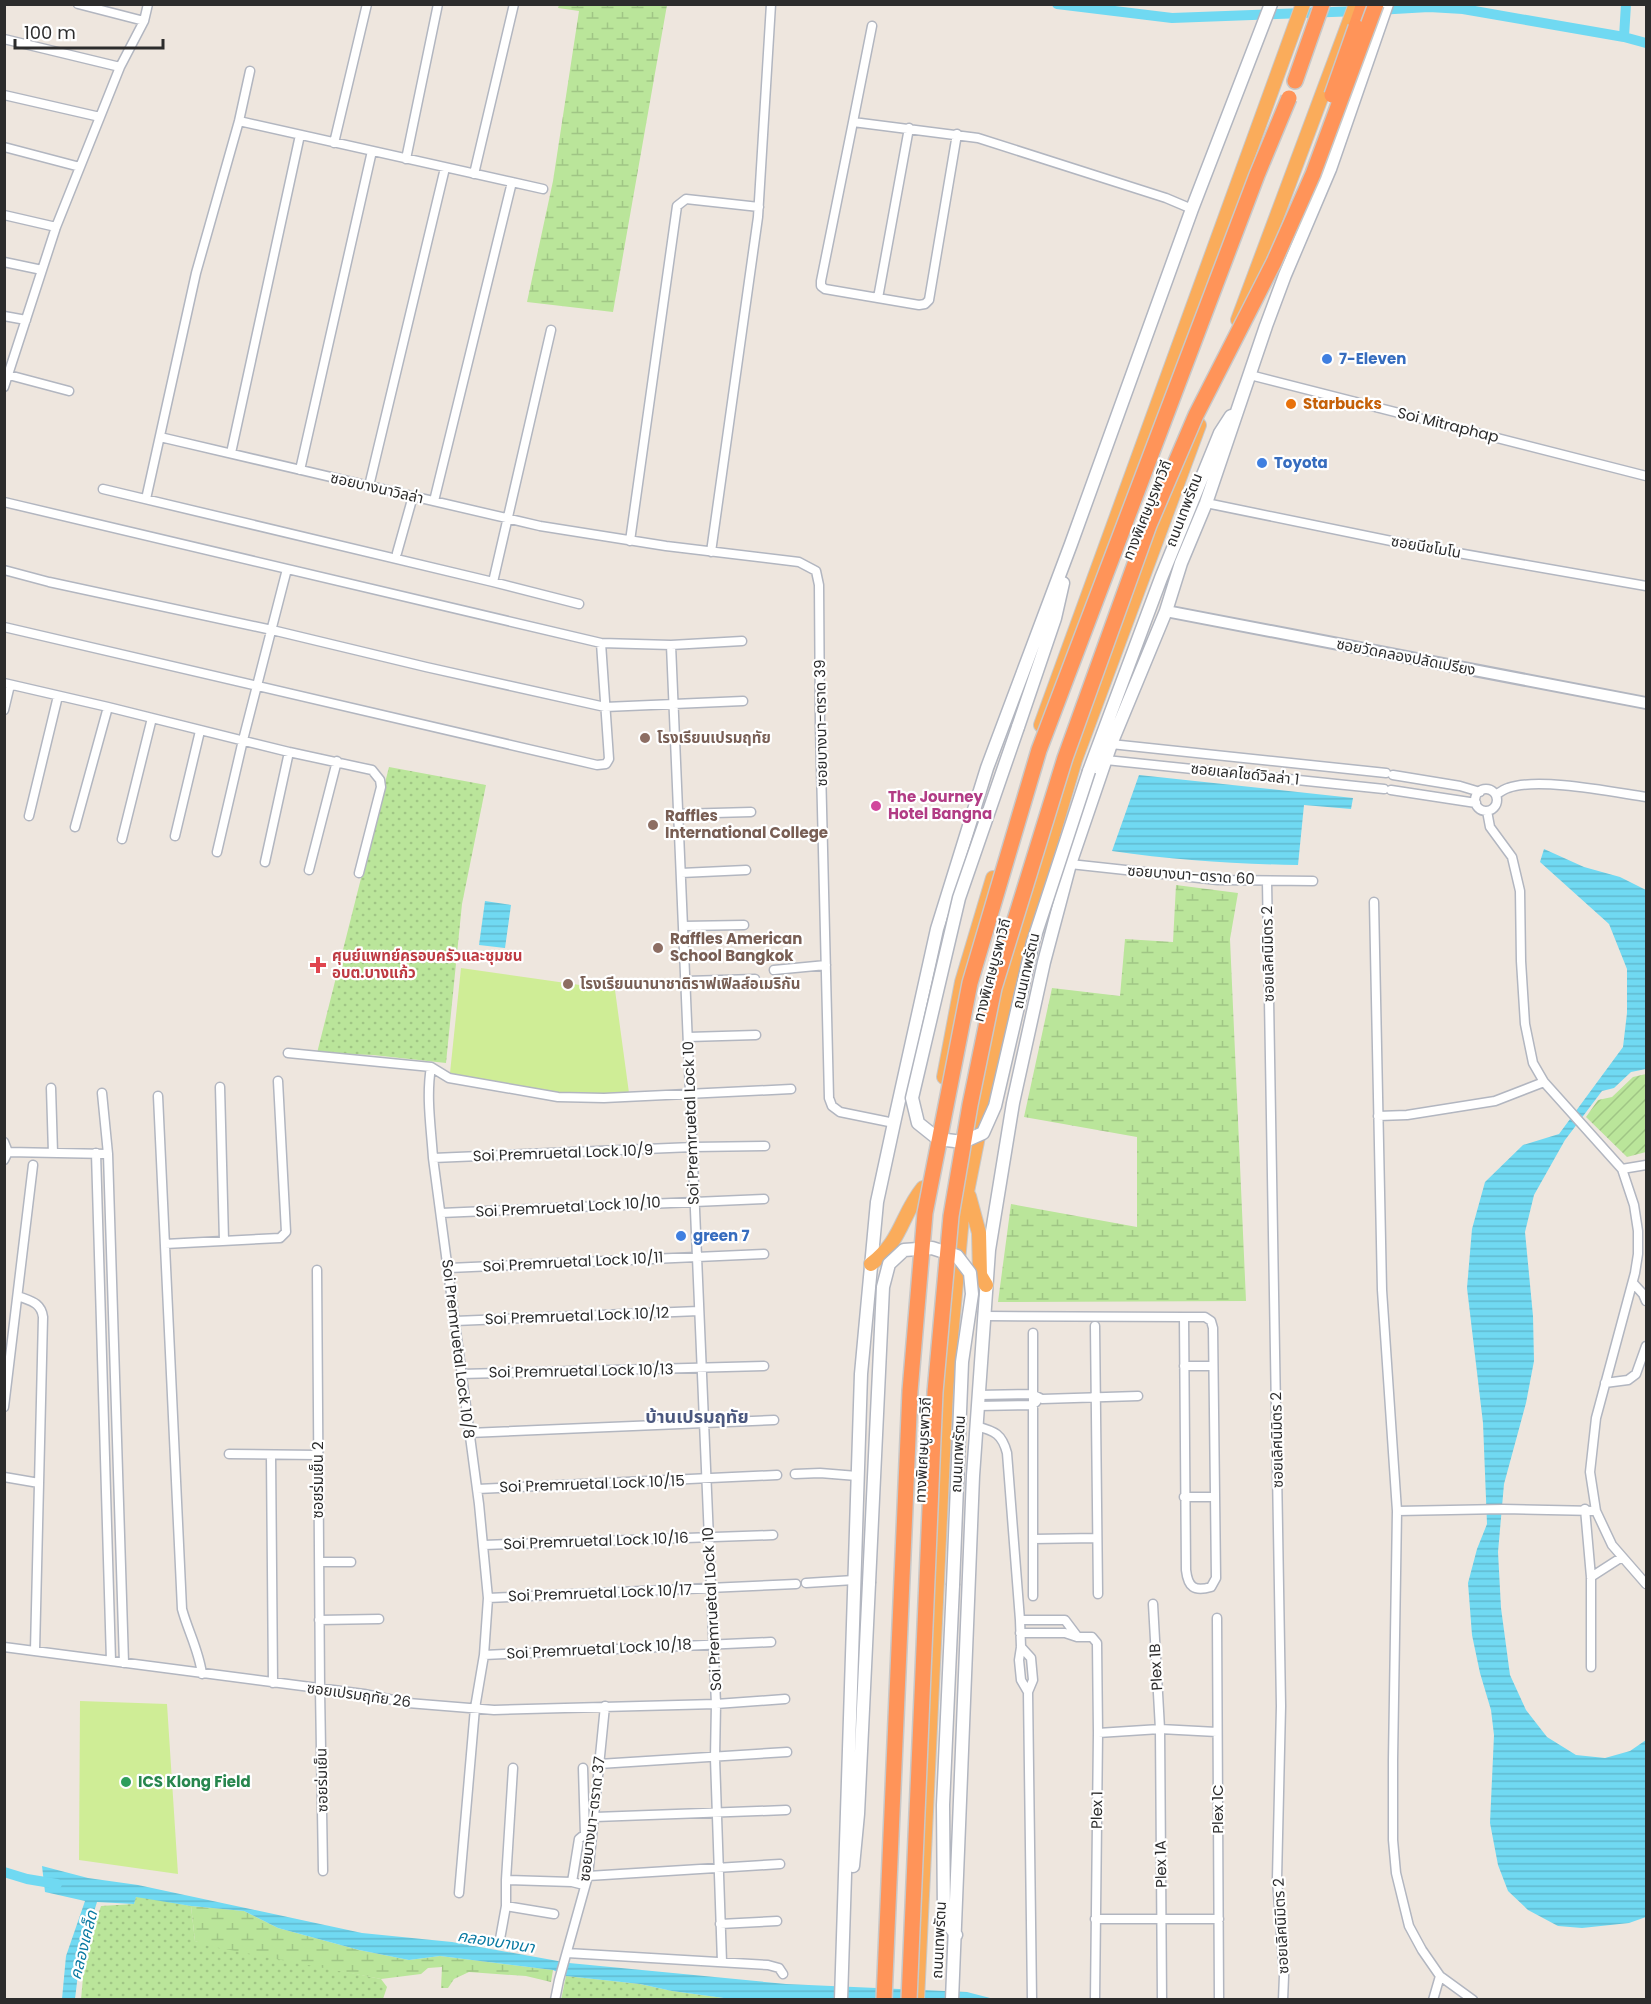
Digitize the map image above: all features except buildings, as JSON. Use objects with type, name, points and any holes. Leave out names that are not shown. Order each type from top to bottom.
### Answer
[{"type":"highway","points":[[877,2000],[904,1390],[918,1212],[962,982],[1032,748],[1303,4]]},
{"type":"highway","points":[[1295,81],[1322,4]]},
{"type":"highway","name":"ทางพิเศษบูรพาวิถี","points":[[900,2000],[925,1391],[941,1215],[985,986],[1056,755],[1140,522],[1188,411],[1266,258],[1299,182],[1360,4]]},
{"type":"highway","points":[[909,2000],[935,1392],[951,1216],[970,1105],[994,988],[1065,758],[1149,525],[1196,415],[1274,262],[1313,174],[1379,12]]},
{"type":"highway","name":"ถนนเทพรัตน","points":[[917,2000],[946,1392],[962,1217],[1007,991],[1075,760],[1353,24]]},
{"type":"highway","name":"ทางพิเศษบูรพาวิถี","points":[[884,2000],[901,1577],[912,1367],[925,1213],[970,983],[1039,750],[1257,176],[1289,98]]},
{"type":"highway","points":[[871,1264],[884,1255],[923,1188]]},
{"type":"highway","points":[[968,1188],[980,1233],[980,1275],[986,1285]]},
{"type":"main road","points":[[841,2000],[861,1374],[877,1202],[894,1123],[937,929],[987,768],[1192,209],[1271,4]]},
{"type":"main road","name":"ถนนเทพรัตน","points":[[952,1993],[976,1426],[989,1250],[1013,1103],[1044,962],[1070,864],[1111,744],[1166,611],[1181,563],[1206,503],[1285,275],[1330,169],[1379,12],[1388,4]]},
{"type":"main road","points":[[1071,544],[1055,618],[959,898],[912,1098],[918,1123],[938,1138],[963,1142],[982,1133],[995,1106],[1033,942],[1089,771],[1161,578],[1220,433],[1242,397]]},
{"type":"main road","points":[[844,1918],[857,1835],[883,1287],[889,1264],[904,1250],[932,1248],[957,1257],[970,1273],[972,1294],[962,1362],[943,1805],[944,1915],[956,1935]]},
{"type":"street","points":[[78,4],[144,21]]},
{"type":"street","points":[[4,387],[6,374],[56,227],[120,68],[144,21],[148,4]]},
{"type":"street","points":[[334,143],[367,4]]},
{"type":"street","points":[[405,159],[438,4]]},
{"type":"street","points":[[474,174],[514,4]]},
{"type":"street","points":[[711,552],[759,207],[771,4]]},
{"type":"street","points":[[872,26],[821,286],[825,289],[925,304],[928,300],[957,134]]},
{"type":"street","points":[[4,39],[120,68]]},
{"type":"street","points":[[146,499],[196,273],[239,121],[250,71]]},
{"type":"street","points":[[4,95],[100,117]]},
{"type":"street","points":[[239,121],[543,189]]},
{"type":"street","points":[[853,122],[978,138],[1166,198],[1192,209]]},
{"type":"street","points":[[878,298],[909,129]]},
{"type":"street","points":[[231,453],[300,135]]},
{"type":"street","points":[[4,147],[80,166]]},
{"type":"street","points":[[300,470],[372,151]]},
{"type":"street","points":[[369,486],[445,168]]},
{"type":"street","points":[[434,501],[512,182]]},
{"type":"street","points":[[630,541],[677,206],[686,199],[759,207]]},
{"type":"street","points":[[4,214],[56,227]]},
{"type":"street","points":[[4,262],[42,270]]},
{"type":"street","points":[[4,316],[26,320]]},
{"type":"street","points":[[493,582],[551,330]]},
{"type":"street","points":[[6,374],[69,391]]},
{"type":"street","name":"Soi Mitraphap","points":[[1250,375],[1647,476]]},
{"type":"street","name":"ซอยบางนาวิลล่า","points":[[160,437],[507,518],[595,535]]},
{"type":"street","points":[[103,489],[579,604]]},
{"type":"street","points":[[397,553],[412,496]]},
{"type":"street","points":[[4,502],[601,643],[671,645],[742,641]]},
{"type":"street","name":"ซอยนีชโมโน","points":[[1206,503],[1401,543],[1647,586]]},
{"type":"street","name":"ซอยบางนา-ตราด 39","points":[[595,535],[799,562],[816,571],[819,578],[820,726],[830,1098],[832,1106],[840,1112],[894,1123]]},
{"type":"street","points":[[217,852],[287,569]]},
{"type":"street","points":[[4,570],[605,707],[743,701]]},
{"type":"street","name":"ซอยวัดคลองปลัดเปรียง","points":[[1166,611],[1647,702]]},
{"type":"street","points":[[4,627],[597,765],[606,764],[609,759],[601,643]]},
{"type":"street","name":"Soi Premruetal Lock 10","points":[[671,645],[714,1643],[715,1758],[722,1962]]},
{"type":"street","points":[[4,710],[7,684],[289,753],[372,770],[381,780],[381,787],[359,873]]},
{"type":"street","points":[[29,816],[58,696]]},
{"type":"street","points":[[75,827],[108,707]]},
{"type":"street","points":[[122,839],[152,718]]},
{"type":"street","points":[[175,836],[200,731]]},
{"type":"street","name":"ซอยเลคไซด์วิลล่า 1","points":[[1111,744],[1389,774],[1460,786],[1480,792],[1486,789],[1496,795]]},
{"type":"street","points":[[265,862],[289,753]]},
{"type":"street","name":"ซอยเลคไซด์วิลล่า 1","points":[[1106,760],[1388,790],[1476,803],[1478,807],[1487,811]]},
{"type":"street","points":[[309,870],[337,762]]},
{"type":"street","points":[[1402,792],[1405,777]]},
{"type":"street","points":[[1647,797],[1584,788],[1532,784],[1507,788],[1496,795],[1497,802],[1494,808],[1487,811],[1490,827],[1512,857],[1520,891],[1525,1024],[1533,1063],[1544,1082],[1569,1112],[1622,1169],[1632,1197],[1638,1231],[1638,1254],[1596,1418],[1590,1473],[1596,1511],[1612,1545],[1647,1584]]},
{"type":"street","points":[[1476,803],[1476,797],[1480,792]]},
{"type":"street","points":[[678,814],[751,813]]},
{"type":"street","name":"ซอยบางนา-ตราด 60","points":[[1070,864],[1218,880],[1313,881]]},
{"type":"street","points":[[681,873],[746,870]]},
{"type":"street","name":"ซอยเลิศนิมิตร 2","points":[[1267,881],[1281,1706],[1277,1879],[1284,1976],[1283,2000]]},
{"type":"street","points":[[1374,902],[1382,1290],[1397,1512],[1393,1840],[1396,1873],[1409,1926],[1440,1976],[1473,2000]]},
{"type":"street","points":[[683,926],[744,925]]},
{"type":"street","points":[[774,970],[826,965]]},
{"type":"street","points":[[686,981],[755,979]]},
{"type":"street","points":[[688,1037],[756,1035]]},
{"type":"street","points":[[288,1053],[431,1067],[449,1078],[558,1097],[604,1098],[791,1089]]},
{"type":"street","name":"Soi Premruetal Lock 10/8","points":[[431,1067],[429,1102],[433,1158],[477,1489],[489,1598],[484,1655],[475,1708],[459,1893]]},
{"type":"street","points":[[165,1244],[280,1238],[286,1232],[278,1081]]},
{"type":"street","points":[[1378,1116],[1495,1101],[1544,1082]]},
{"type":"street","points":[[220,1087],[224,1241]]},
{"type":"street","points":[[51,1088],[53,1153]]},
{"type":"street","points":[[102,1093],[108,1154],[124,1663]]},
{"type":"street","points":[[158,1096],[182,1609],[188,1631],[200,1659],[202,1674]]},
{"type":"street","points":[[4,1142],[6,1159],[53,1153],[108,1154]]},
{"type":"street","name":"Soi Premruetal Lock 10/9","points":[[433,1158],[765,1146]]},
{"type":"street","points":[[96,1154],[111,1661]]},
{"type":"street","points":[[4,1407],[33,1165]]},
{"type":"street","points":[[1622,1169],[1647,1165]]},
{"type":"street","name":"Soi Premruetal Lock 10/10","points":[[441,1213],[764,1199]]},
{"type":"street","name":"Soi Premruetal Lock 10/11","points":[[448,1268],[764,1254]]},
{"type":"street","name":"ซอยร่มเย็น 2","points":[[316,1270],[320,1689]]},
{"type":"street","points":[[1632,1283],[1647,1301]]},
{"type":"street","points":[[99,1286],[112,1285]]},
{"type":"street","points":[[18,1296],[38,1304],[43,1317],[35,1651]]},
{"type":"street","name":"Soi Premruetal Lock 10/12","points":[[455,1321],[699,1311]]},
{"type":"street","points":[[984,1316],[1205,1317],[1211,1321],[1213,1329],[1216,1578],[1211,1587],[1202,1589],[1193,1588],[1187,1581],[1184,1497],[1184,1317]]},
{"type":"street","points":[[1095,1326],[1098,1594]]},
{"type":"street","points":[[1033,1333],[1033,1596]]},
{"type":"street","points":[[1605,1383],[1632,1378],[1636,1374],[1647,1346]]},
{"type":"street","name":"Soi Premruetal Lock 10/13","points":[[461,1374],[764,1366]]},
{"type":"street","points":[[1184,1366],[1213,1366]]},
{"type":"street","points":[[978,1401],[1032,1394],[1042,1399]]},
{"type":"street","points":[[978,1401],[1032,1405],[1042,1399],[1138,1396]]},
{"type":"street","points":[[103,1399],[115,1399]]},
{"type":"street","points":[[469,1433],[774,1420]]},
{"type":"street","points":[[976,1426],[989,1429],[1004,1442],[1020,1620],[1021,1680],[1028,1692]]},
{"type":"street","points":[[229,1454],[318,1455]]},
{"type":"street","points":[[271,1455],[273,1683]]},
{"type":"street","points":[[795,1474],[820,1473],[857,1476]]},
{"type":"street","name":"Soi Premruetal Lock 10/15","points":[[477,1489],[777,1475]]},
{"type":"street","points":[[4,1477],[39,1483]]},
{"type":"street","points":[[1184,1497],[1215,1497]]},
{"type":"street","points":[[106,1510],[119,1509]]},
{"type":"street","points":[[1397,1512],[1503,1509],[1596,1511]]},
{"type":"street","points":[[1585,1509],[1591,1577],[1591,1667]]},
{"type":"street","name":"Soi Premruetal Lock 10/16","points":[[484,1545],[773,1535]]},
{"type":"street","points":[[1032,1539],[1097,1538]]},
{"type":"street","points":[[1591,1577],[1595,1572],[1622,1557]]},
{"type":"street","points":[[319,1562],[351,1562]]},
{"type":"street","points":[[108,1575],[121,1575]]},
{"type":"street","points":[[806,1583],[854,1580]]},
{"type":"street","name":"Soi Premruetal Lock 10/17","points":[[489,1598],[796,1584]]},
{"type":"street","name":"Plex 1B","points":[[1153,1604],[1160,1729]]},
{"type":"street","name":"Plex 1C","points":[[1217,1618],[1219,2000]]},
{"type":"street","points":[[319,1620],[379,1619]]},
{"type":"street","points":[[1020,1620],[1065,1620],[1077,1637]]},
{"type":"street","points":[[1020,1633],[1065,1633],[1077,1637]]},
{"type":"street","name":"Plex 1","points":[[1077,1637],[1092,1637],[1096,1643],[1098,1733],[1095,2000]]},
{"type":"street","name":"Soi Premruetal Lock 10/18","points":[[484,1655],[771,1642]]},
{"type":"street","name":"ซอยเปรมฤทัย 26","points":[[4,1647],[408,1703],[494,1710],[716,1704],[785,1699]]},
{"type":"street","points":[[1021,1647],[1031,1658],[1033,1680],[1028,1692],[1032,1999]]},
{"type":"street","points":[[1020,1668],[1031,1666]]},
{"type":"street","name":"ซอยร่มเย็น","points":[[320,1689],[323,1872]]},
{"type":"street","name":"ซอยบางนา-ตราด 37","points":[[555,2000],[588,1876],[604,1706]]},
{"type":"street","points":[[1098,1733],[1160,1729],[1217,1732]]},
{"type":"street","name":"Plex 1A","points":[[1160,1729],[1162,2000]]},
{"type":"street","points":[[599,1764],[787,1752]]},
{"type":"street","points":[[500,1939],[506,1906],[513,1768]]},
{"type":"street","points":[[572,1882],[579,1839],[585,1834],[584,1768]]},
{"type":"street","points":[[595,1817],[786,1810]]},
{"type":"street","points":[[588,1876],[780,1864]]},
{"type":"street","points":[[506,1880],[572,1882],[584,1885]]},
{"type":"street","points":[[506,1906],[554,1914]]},
{"type":"street","points":[[1095,1919],[1219,1919]]},
{"type":"street","points":[[720,1924],[777,1921]]},
{"type":"street","points":[[566,1955],[768,1965],[779,1968],[783,1974]]},
{"type":"street","points":[[1433,2000],[1440,1976]]},
{"type":"green space","points":[[559,5],[667,5],[613,312],[527,302],[553,181],[579,11],[558,8]]},
{"type":"green space","points":[[389,767],[486,785],[462,904],[446,1063],[373,1055],[317,1053]]},
{"type":"green space","points":[[1176,885],[1238,893],[1230,939],[1246,1301],[998,1302],[1011,1204],[1137,1227],[1137,1137],[1024,1117],[1052,988],[1120,996],[1125,939],[1173,942]]},
{"type":"green space","points":[[461,968],[615,990],[629,1093],[558,1097],[450,1073]]},
{"type":"green space","points":[[1646,1074],[1646,1152],[1627,1157],[1586,1117],[1598,1100],[1612,1097],[1633,1077]]},
{"type":"green space","name":"ICS Klong Field","points":[[80,1701],[167,1704],[178,1874],[79,1860]]},
{"type":"green space","points":[[136,1896],[191,1906],[195,1941],[381,1979],[387,1987],[383,1999],[81,2000],[85,1954],[101,1906],[134,1904]]},
{"type":"green space","points":[[191,1906],[244,1911],[278,1928],[359,1950],[409,1960],[440,1956],[553,1970],[551,1982],[526,1976],[469,1972],[454,1979],[448,1988],[441,1988],[442,1967],[428,1968],[421,1974],[381,1979],[209,1946],[195,1941]]},
{"type":"green space","points":[[566,1976],[640,1984],[731,1999],[561,2000]]},
{"type":"water","points":[[1139,775],[1353,798],[1351,809],[1304,805],[1298,865],[1205,861],[1112,851]]},
{"type":"water","points":[[1544,849],[1584,867],[1620,877],[1646,890],[1646,1069],[1631,1072],[1614,1088],[1602,1091],[1565,1140],[1534,1195],[1525,1232],[1533,1316],[1534,1361],[1526,1403],[1504,1484],[1498,1552],[1501,1608],[1510,1675],[1526,1710],[1547,1737],[1576,1755],[1605,1758],[1630,1751],[1646,1740],[1646,1917],[1629,1923],[1582,1928],[1558,1926],[1528,1910],[1508,1891],[1498,1865],[1490,1823],[1494,1735],[1491,1710],[1472,1635],[1468,1583],[1477,1549],[1487,1524],[1483,1423],[1467,1288],[1472,1229],[1485,1182],[1523,1145],[1559,1134],[1623,1047],[1627,1013],[1627,969],[1609,924],[1540,862]]},
{"type":"water","points":[[485,901],[511,905],[505,948],[479,945]]},
{"type":"water","name":"คลองเคล็ด","points":[[42,1866],[88,1878],[138,1885],[362,1933],[452,1942],[569,1963],[786,1984],[967,1992],[994,1999],[731,1999],[640,1984],[566,1976],[553,1970],[440,1956],[409,1960],[359,1950],[278,1928],[244,1911],[191,1906],[136,1897],[134,1904],[97,1902],[80,1957],[75,1999],[62,1999],[66,1956],[85,1901],[45,1892]]},
{"type":"waterway","points":[[1057,4],[1172,18],[1359,11]]},
{"type":"waterway","points":[[1624,37],[1626,4]]},
{"type":"waterway","points":[[1377,10],[1429,7],[1463,9],[1624,37],[1646,43]]},
{"type":"waterway","points":[[4,1872],[57,1884]]},
{"type":"place","name":"7-Eleven","points":[[1327,359]]},
{"type":"place","name":"Starbucks","points":[[1291,404]]},
{"type":"place","name":"Toyota","points":[[1262,463]]},
{"type":"place","name":"โรงเรียนเปรมฤทัย","points":[[645,738]]},
{"type":"place","name":"The Journey Hotel Bangna","points":[[876,806]]},
{"type":"place","name":"Raffles International College","points":[[653,825]]},
{"type":"place","name":"Raffles American School Bangkok","points":[[658,948]]},
{"type":"place","name":"ศุนย์แพทย์ครอบครัวและชุมชน อบต.บางแก้ว","points":[[318,965]]},
{"type":"place","name":"โรงเรียนนานาชาติราฟเฟิลส์อเมริกัน","points":[[568,984]]},
{"type":"place","name":"green 7","points":[[681,1236]]},
{"type":"place","name":"ICS Klong Field","points":[[126,1782]]},
{"type":"district","name":"บ้านเปรมฤทัย","points":[[697,1417]]},
{"type":"water label","name":"คลองบางนา","points":[[496,1941]]}]
